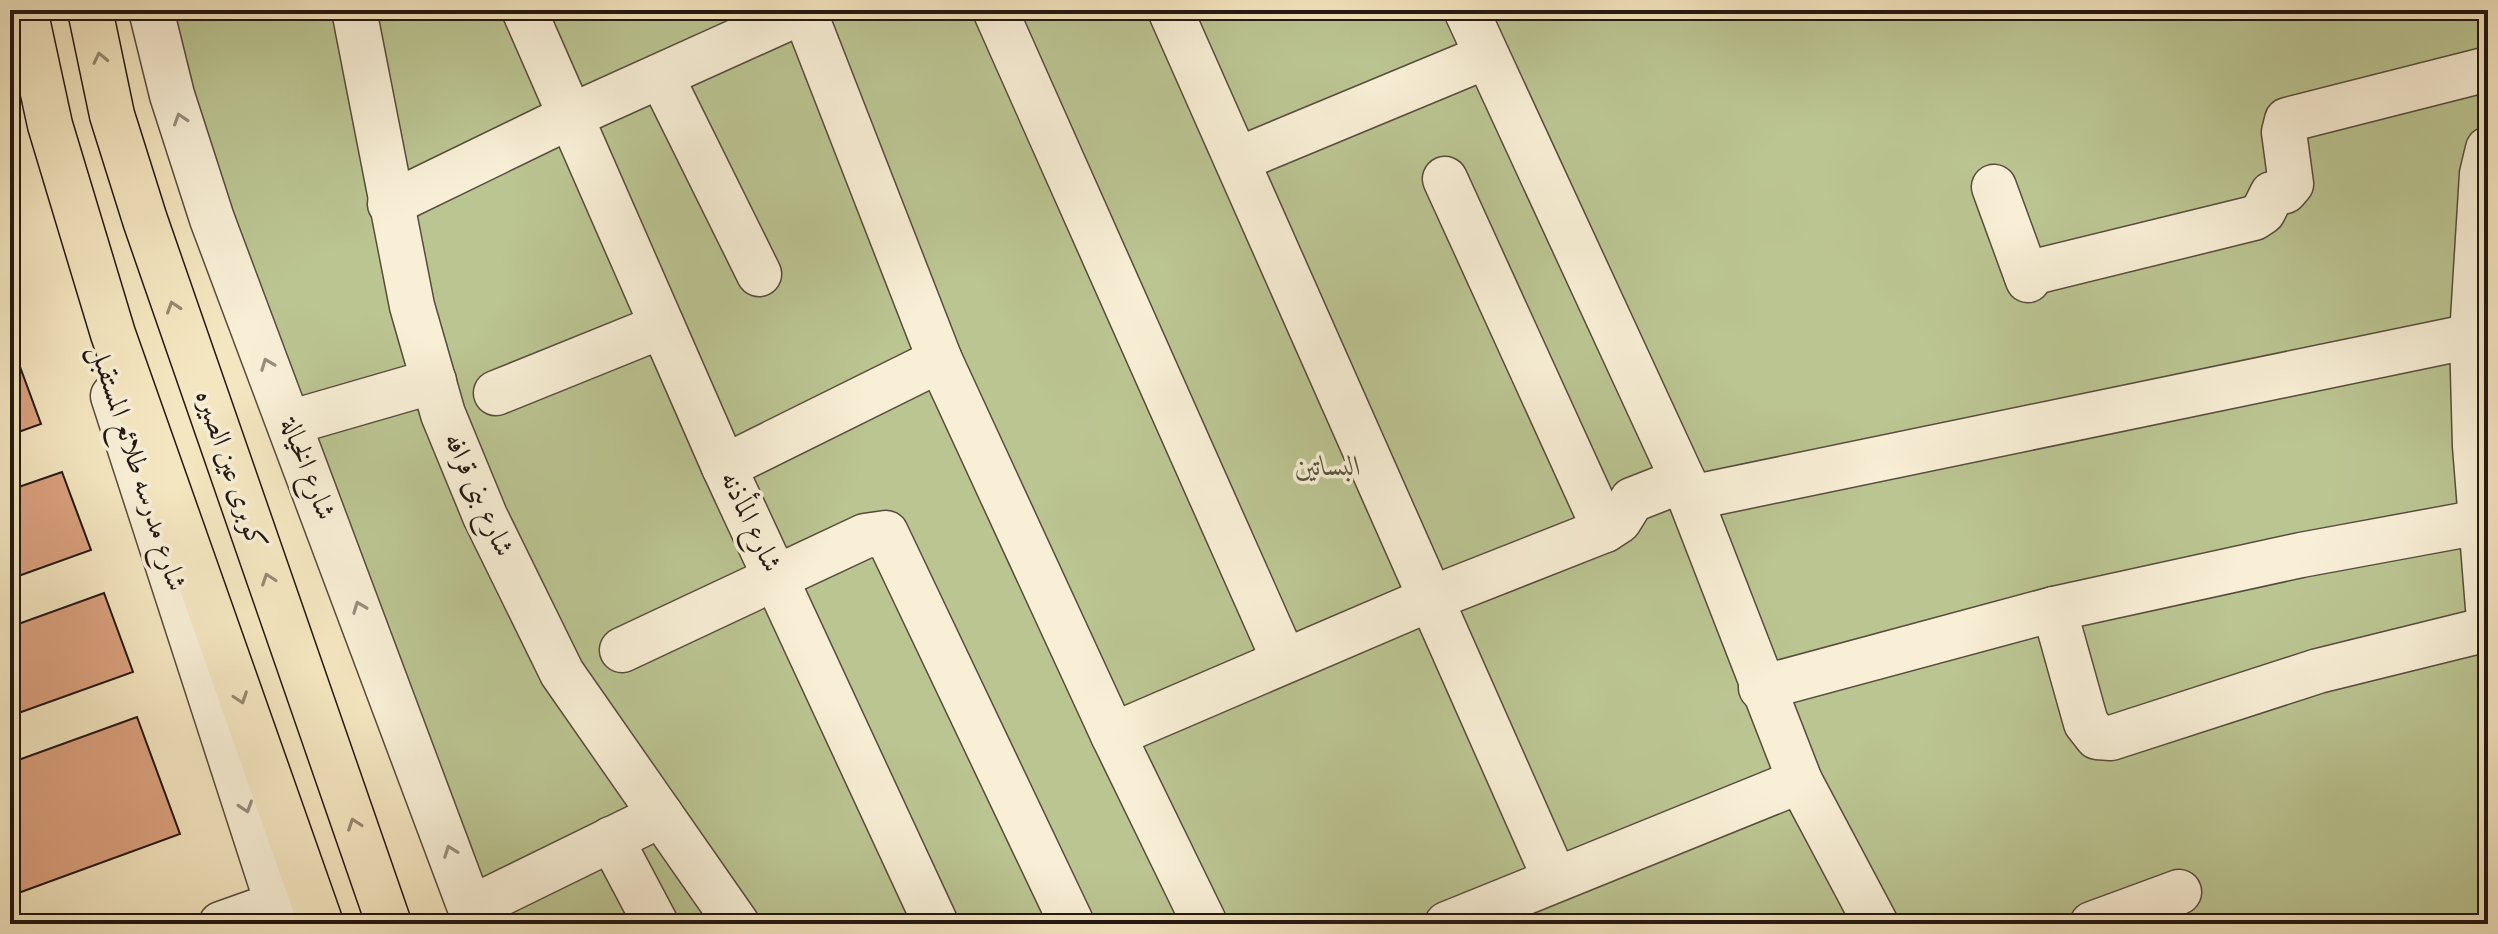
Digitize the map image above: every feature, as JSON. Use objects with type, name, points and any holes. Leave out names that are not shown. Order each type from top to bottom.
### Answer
[{"type":"highway","points":[[24,10],[50,125],[113,334],[321,924]]},
{"type":"highway","name":"كوبرى عين الصيره","points":[[90,10],[112,115],[145,220],[389,924]]},
{"type":"street","name":"شارع مدرسه طلائع المستقبل","points":[[24,10],[13,40],[67,252],[280,914]]},
{"type":"street","name":"شارع الخيالة","points":[[151,10],[172,95],[212,219],[474,916]]},
{"type":"street","name":"شارع بنى قرافه","points":[[354,10],[412,306],[443,414],[485,516],[562,673],[737,924]]},
{"type":"street","name":"شارع المأذنه","points":[[524,10],[724,467],[936,924]]},
{"type":"street","points":[[390,204],[569,117],[805,10],[940,360],[1113,735],[1205,924]]},
{"type":"street","points":[[995,10],[1284,660]]},
{"type":"street","points":[[1170,10],[1555,879]]},
{"type":"street","points":[[1466,10],[1686,489],[1761,688],[1800,781],[1876,924]]},
{"type":"street","points":[[1237,160],[1485,57]]},
{"type":"street","points":[[1994,187],[2027,277],[2254,218],[2263,212],[2272,194],[2285,191],[2291,184],[2284,132],[2287,120],[2488,69]]},
{"type":"street","points":[[661,76],[759,274]]},
{"type":"street","points":[[2488,149],[2482,174],[2472,336],[2480,522],[2488,608]]},
{"type":"street","points":[[1445,179],[1605,530]]},
{"type":"street","points":[[496,393],[662,326]]},
{"type":"street","points":[[1113,735],[1430,599],[1605,530],[1623,517],[1632,500],[2472,336]]},
{"type":"street","points":[[724,467],[940,360]]},
{"type":"street","points":[[289,423],[434,381]]},
{"type":"street","points":[[1761,688],[2054,609],[2301,555],[2480,522]]},
{"type":"street","points":[[622,650],[874,533],[889,536],[1072,924]]},
{"type":"street","points":[[2054,609],[2086,723],[2097,737],[2111,738],[2318,671],[2488,629]]},
{"type":"street","points":[[1447,924],[1800,781]]},
{"type":"street","points":[[474,916],[611,839],[661,815]]},
{"type":"street","points":[[611,839],[656,924]]},
{"type":"street","points":[[2092,924],[2179,892]]},
{"type":"street","points":[[221,924],[280,914]]},
{"type":"green space","name":"البساتين","points":[[167,10],[2488,10],[2488,924],[484,924],[198,114]]},
{"type":"building","points":[[10,346],[41,424],[10,435]]},
{"type":"building","points":[[62,472],[91,550],[10,579],[10,490]]},
{"type":"building","points":[[104,593],[133,672],[10,716],[10,627]]},
{"type":"building","points":[[137,717],[180,834],[10,896],[10,763]]}]
